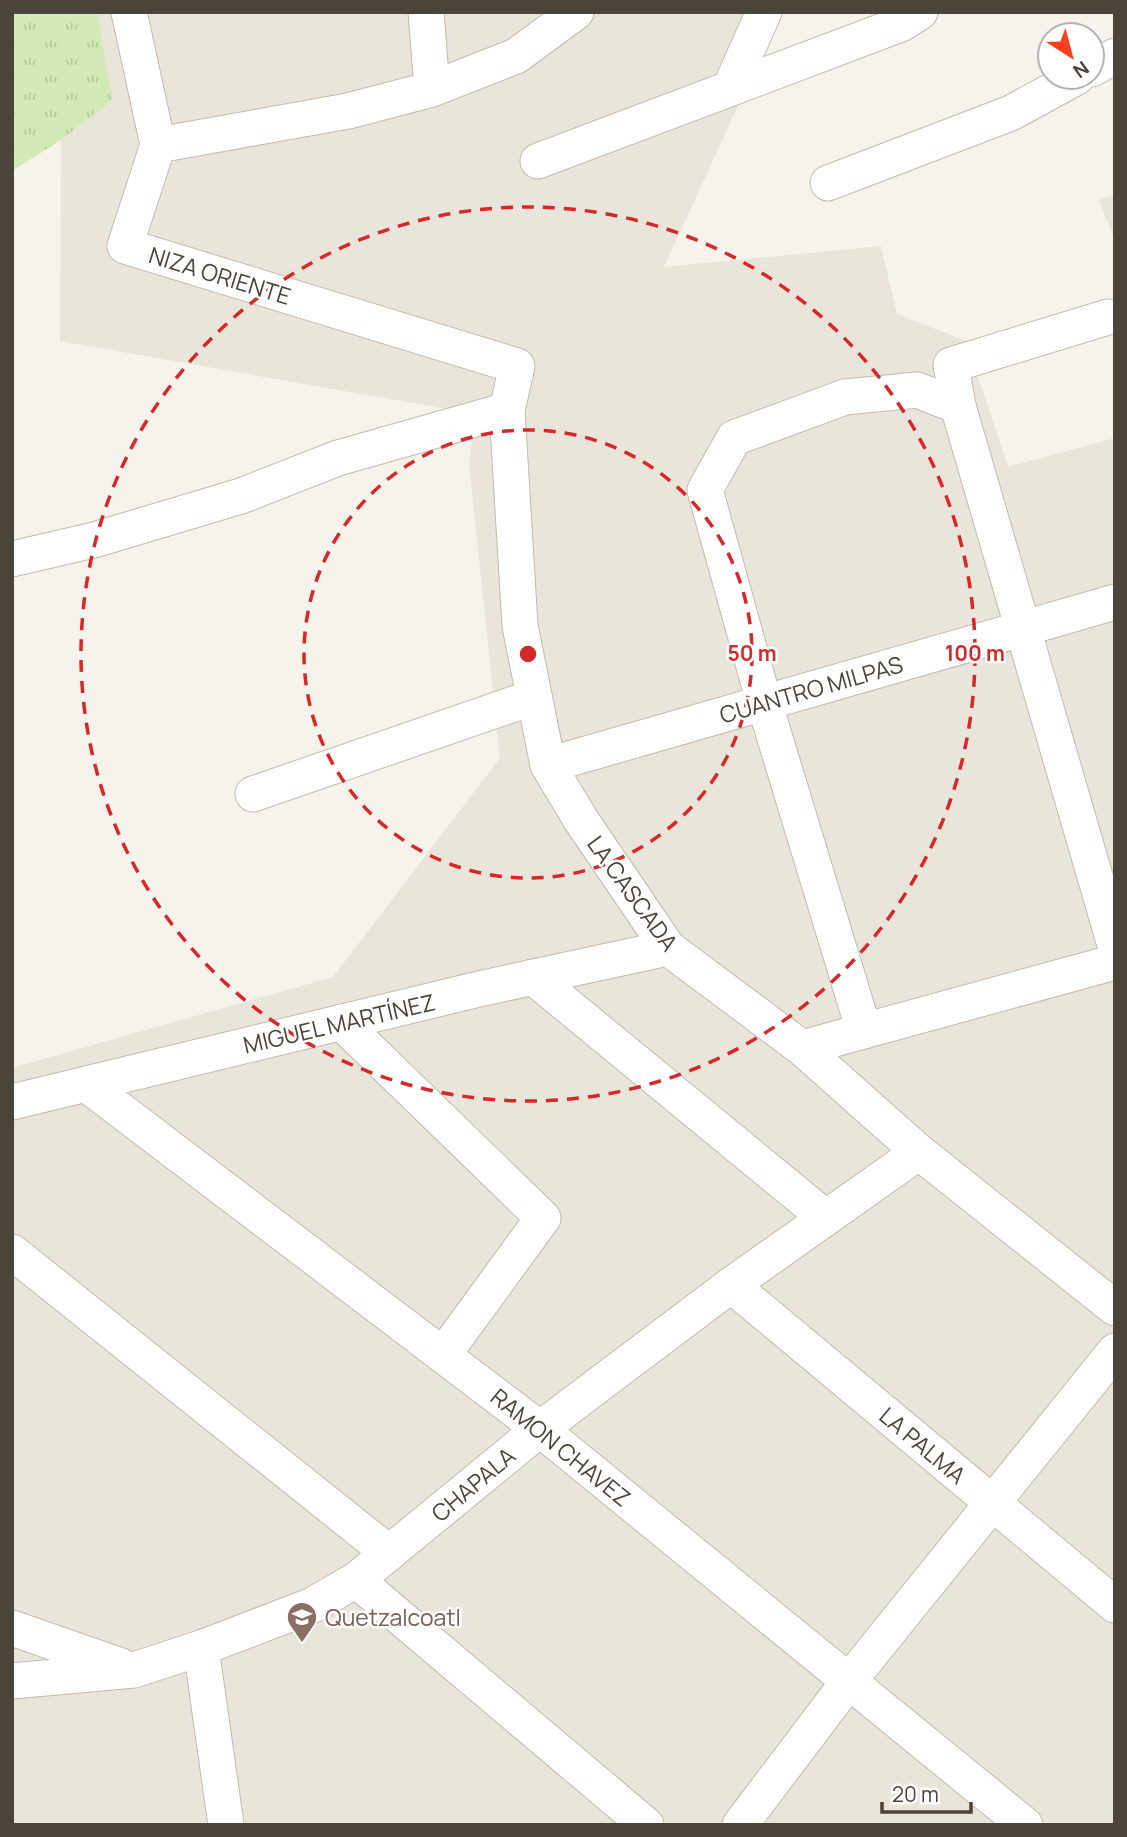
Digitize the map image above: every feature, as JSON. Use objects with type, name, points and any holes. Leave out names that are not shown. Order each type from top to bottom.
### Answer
[{"type":"street","points":[[130,12],[158,145],[348,111],[432,89],[516,56],[576,12]]},
{"type":"street","points":[[426,12],[432,89]]},
{"type":"street","points":[[730,88],[764,12]]},
{"type":"street","points":[[538,160],[901,24],[920,12]]},
{"type":"street","points":[[828,183],[1011,113],[1051,91]]},
{"type":"street","name":"NIZA ORIENTE","points":[[158,145],[125,246],[517,366],[507,410]]},
{"type":"street","points":[[1108,317],[951,365],[958,406],[1115,945]]},
{"type":"street","points":[[864,1031],[764,702],[705,490],[734,438],[845,397],[917,390],[958,406]]},
{"type":"street","points":[[12,559],[148,524],[241,496],[338,458],[507,410]]},
{"type":"street","name":"LA CASCADA","points":[[507,410],[520,626],[548,765],[581,820],[668,948],[802,1048],[919,1152],[1115,1308]]},
{"type":"street","name":"CUANTRO MILPAS","points":[[548,765],[1115,602]]},
{"type":"street","points":[[253,794],[534,697]]},
{"type":"street","name":"MIGUEL MARTÍNEZ","points":[[12,1102],[341,1022],[668,948]]},
{"type":"street","points":[[802,1048],[1115,962]]},
{"type":"street","points":[[533,977],[827,1218]]},
{"type":"street","points":[[341,1022],[543,1218],[443,1355]]},
{"type":"street","name":"RAMON CHAVEZ","points":[[86,1084],[540,1429],[1025,1825]]},
{"type":"street","name":"CHAPALA","points":[[12,1681],[134,1670],[201,1648],[313,1605],[356,1580],[540,1429],[731,1285],[919,1152]]},
{"type":"street","points":[[12,1252],[389,1553]]},
{"type":"street","name":"LA PALMA","points":[[731,1285],[1115,1605]]},
{"type":"street","points":[[740,1825],[849,1681],[1115,1351]]},
{"type":"street","points":[[356,1580],[646,1825]]},
{"type":"street","points":[[12,1628],[134,1670]]},
{"type":"street","points":[[201,1648],[226,1825]]},
{"type":"shaded area","points":[[97,12],[781,12],[664,267],[881,246],[897,314],[966,341],[1008,467],[1115,438],[1115,1825],[12,1825],[12,1068],[333,977],[500,758],[469,464],[475,414],[60,341],[61,140],[113,100]]},
{"type":"shaded area","points":[[1115,194],[1115,241],[1099,200]]},
{"type":"green space","points":[[12,12],[97,12],[113,100],[61,140],[12,171]]},
{"type":"place","name":"Quetzalcoatl","points":[[302,1644]]}]
